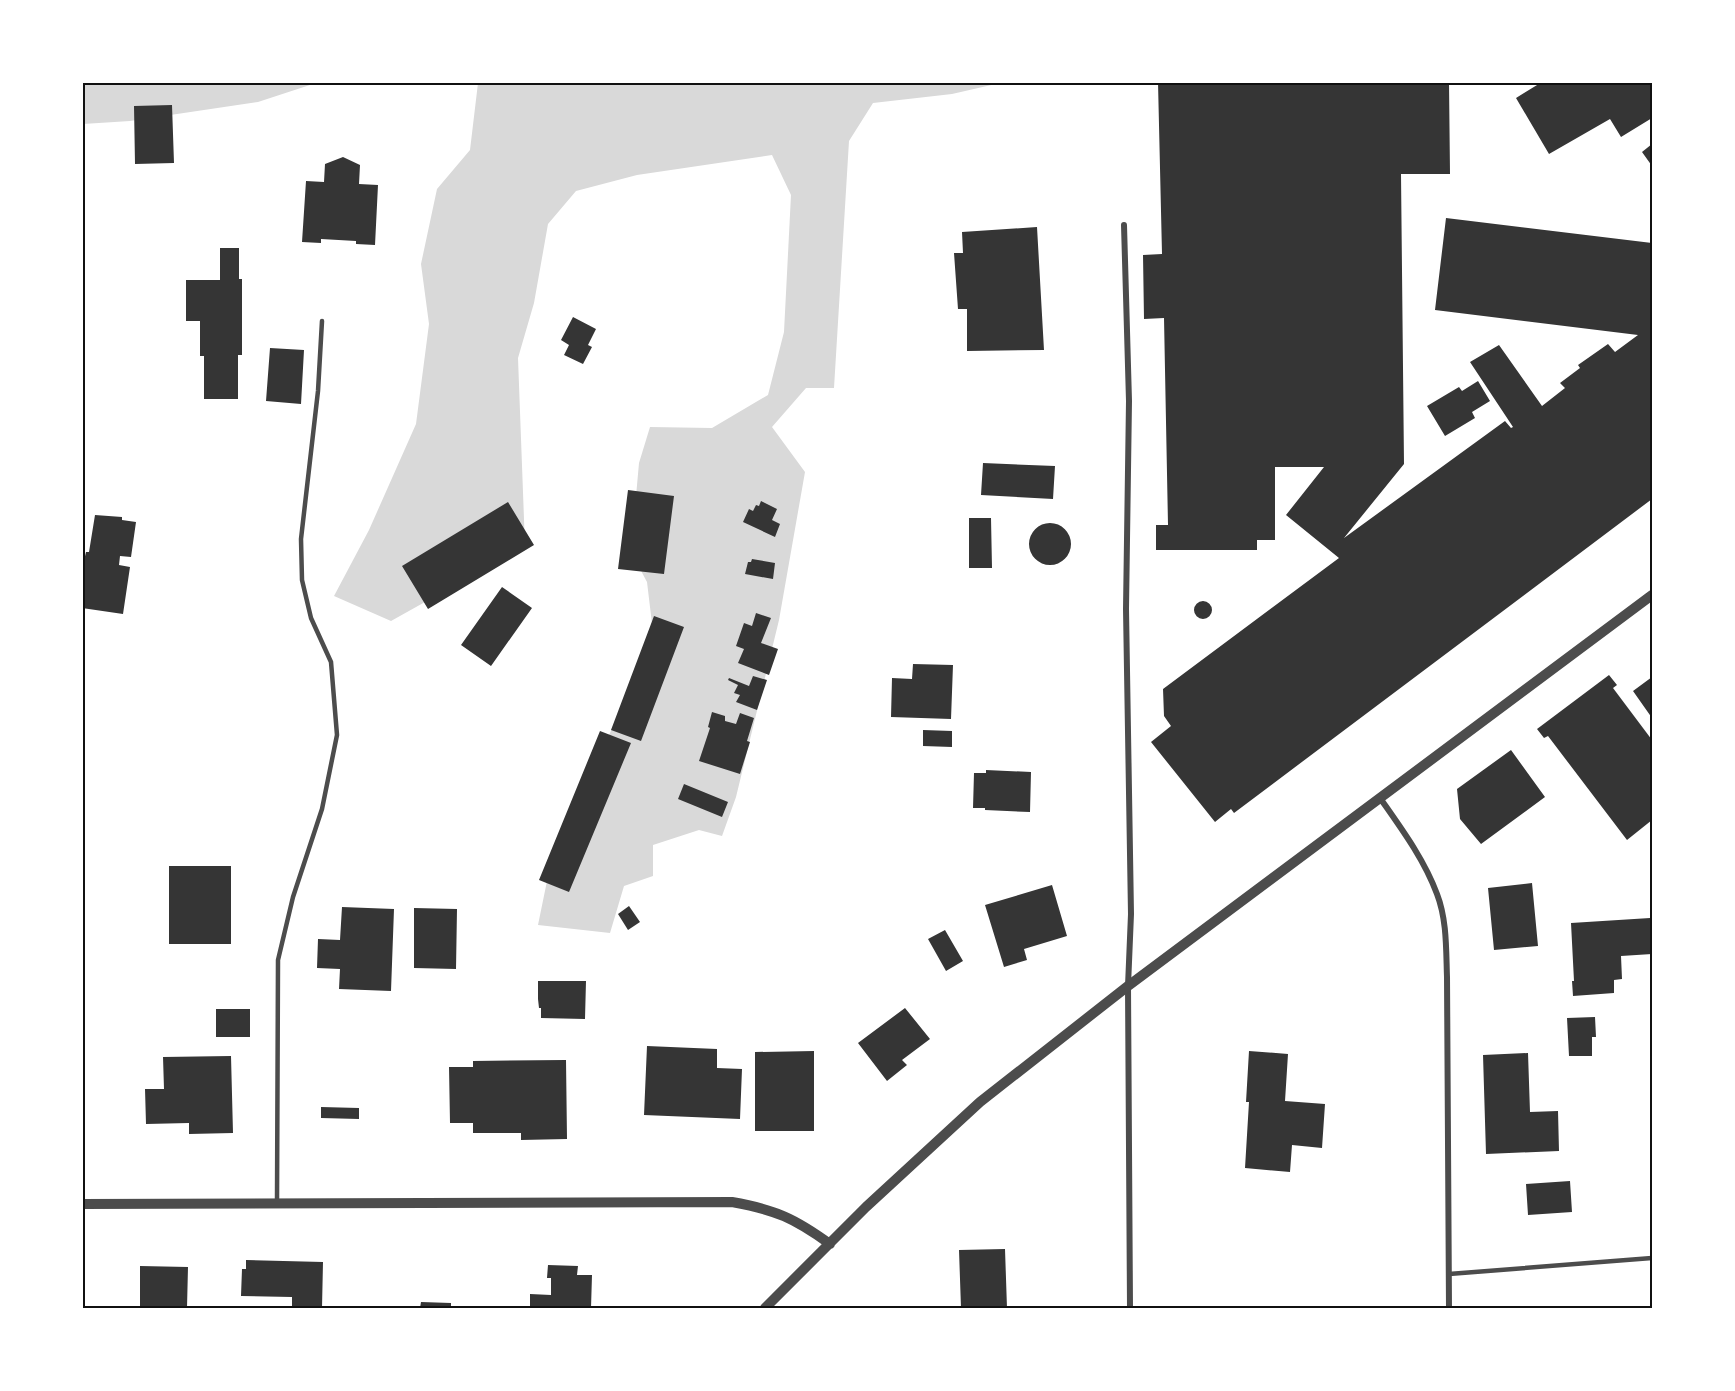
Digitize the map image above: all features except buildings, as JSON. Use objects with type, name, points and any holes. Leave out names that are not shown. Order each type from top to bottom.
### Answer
[{"type":"street","points":[[1124,225],[1129,401],[1126,609],[1131,914],[1128,986],[1130,1308]]},
{"type":"street","points":[[765,1308],[866,1208],[980,1102],[1128,986],[1653,595]]},
{"type":"street","points":[[1380,798],[1415,849],[1437,894],[1445,931],[1448,976],[1449,1308]]},
{"type":"street","points":[[82,1204],[732,1202],[768,1209],[802,1224],[830,1244]]},
{"type":"lane","points":[[277,1204],[278,960],[294,897],[322,809],[337,735],[331,662],[311,618],[302,569],[301,539],[318,390],[322,321]]},
{"type":"lane","points":[[1449,1274],[1653,1258]]},
{"type":"shaded area","points":[[83,83],[316,83],[258,102],[130,121],[83,124]]},
{"type":"shaded area","points":[[478,83],[1000,83],[952,94],[873,103],[849,141],[834,388],[806,388],[772,427],[805,472],[779,620],[736,797],[722,836],[699,830],[653,845],[653,876],[624,886],[610,933],[538,925],[547,881],[653,632],[647,582],[631,552],[639,463],[650,427],[712,428],[768,395],[784,332],[791,195],[772,155],[637,175],[576,191],[548,224],[534,303],[518,358],[525,546],[391,621],[334,596],[369,530],[416,424],[429,324],[421,264],[437,189],[470,150]]}]
